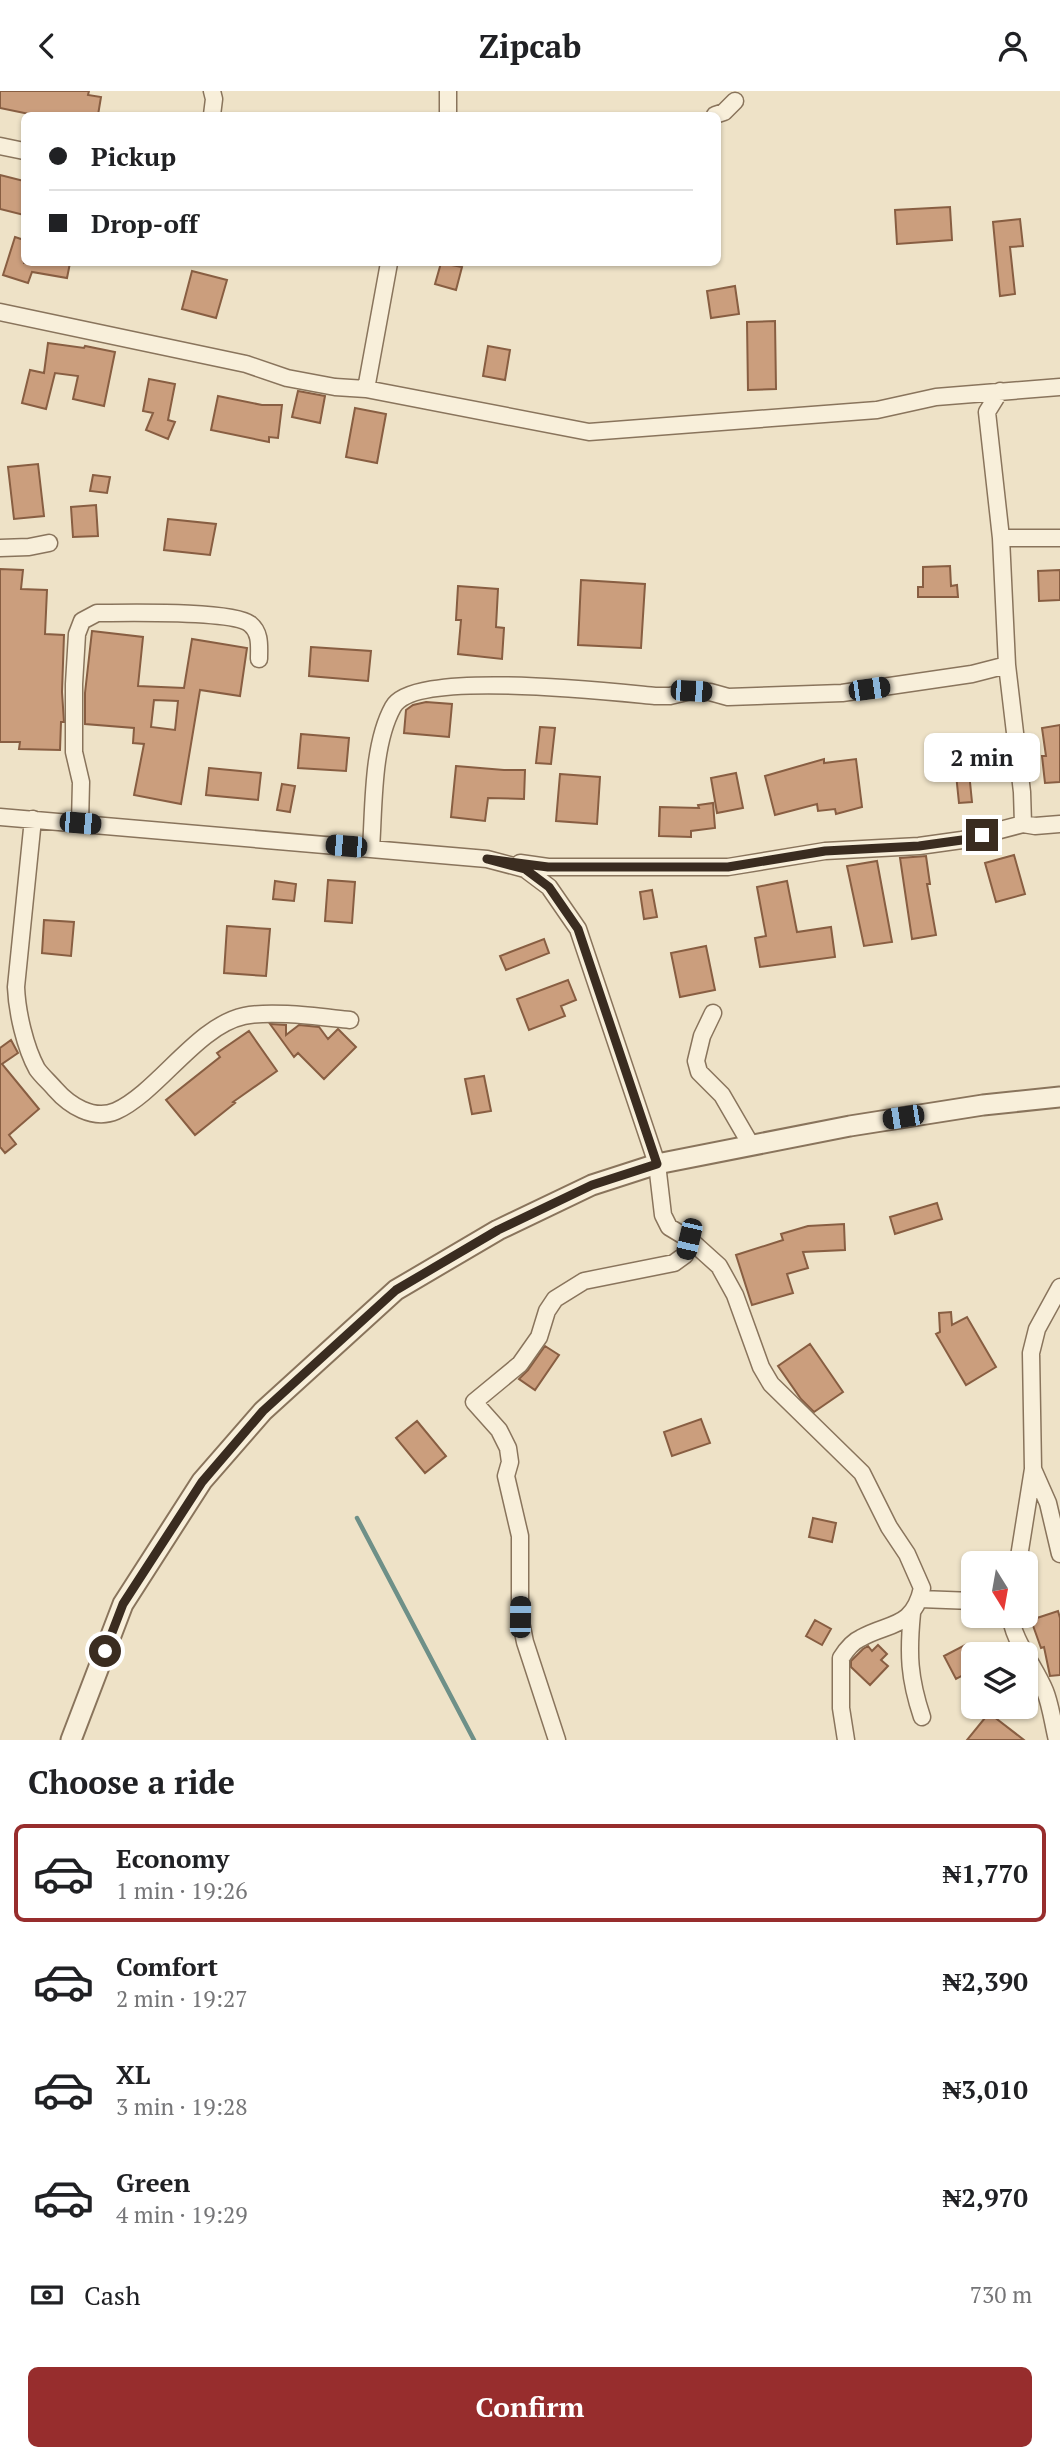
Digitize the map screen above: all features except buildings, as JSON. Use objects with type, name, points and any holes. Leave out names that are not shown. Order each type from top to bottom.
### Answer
[{"type":"street","points":[[212,91],[212,112]]},
{"type":"street","points":[[448,91],[449,112]]},
{"type":"street","points":[[721,113],[735,100]]},
{"type":"street","points":[[0,146],[21,150]]},
{"type":"street","points":[[366,389],[388,266]]},
{"type":"street","points":[[0,312],[246,364],[287,378],[335,387],[366,389],[589,432],[877,410],[936,397],[1060,387]]},
{"type":"street","points":[[1000,391],[987,412],[1001,538],[1007,665],[1022,792],[1023,824]]},
{"type":"street","points":[[969,395],[987,412]]},
{"type":"street","points":[[1001,538],[1060,538]]},
{"type":"street","points":[[0,548],[50,543]]},
{"type":"street","points":[[80,823],[81,782],[74,752],[74,684],[77,634],[82,621],[97,613],[227,616],[249,623],[260,637],[259,659]]},
{"type":"street","points":[[371,849],[376,775],[383,735],[394,705],[420,691],[452,686],[495,685],[655,696],[691,691],[728,697],[810,695],[972,674],[1007,665]]},
{"type":"street","points":[[0,817],[487,859],[548,867],[728,867],[825,851],[919,846],[962,840],[1023,824],[1035,827],[1060,824]]},
{"type":"street","points":[[33,819],[8,989],[37,1069],[75,1108],[93,1113],[114,1112],[221,1027],[243,1016],[292,1015],[350,1020]]},
{"type":"street","points":[[487,859],[525,869],[549,887],[578,929],[657,1164],[663,1215],[669,1227],[689,1239],[719,1266],[735,1295],[761,1367],[771,1384],[862,1473],[889,1527],[907,1554],[922,1588],[908,1652],[913,1691],[922,1717]]},
{"type":"street","points":[[713,1013],[702,1036],[696,1061],[699,1072],[722,1095],[751,1145]]},
{"type":"street","points":[[71,1740],[123,1604],[202,1482],[263,1411],[396,1290],[498,1230],[592,1185],[657,1164],[850,1126],[983,1105],[1060,1097]]},
{"type":"street","points":[[557,1740],[525,1642],[520,1617],[520,1536],[506,1476],[510,1462],[508,1448],[499,1430],[474,1402],[520,1364],[539,1337],[547,1311],[555,1299],[584,1281],[674,1263],[685,1255],[689,1239]]},
{"type":"street","points":[[1020,1551],[1033,1469],[1031,1353],[1037,1329],[1060,1287]]},
{"type":"street","points":[[1033,1469],[1048,1503],[1060,1554]]},
{"type":"street","points":[[846,1740],[841,1708],[841,1658],[860,1638],[891,1627],[916,1606],[961,1602]]},
{"type":"street","points":[[1014,1628],[1046,1693],[1057,1740]]},
{"type":"waterway","points":[[357,1518],[474,1740]]},
{"type":"route","points":[[105,1651],[123,1604],[202,1482],[263,1411],[396,1290],[498,1230],[592,1185],[657,1164],[578,929],[549,887],[525,869],[487,859],[548,867],[728,867],[825,851],[919,846],[982,835]]}]
